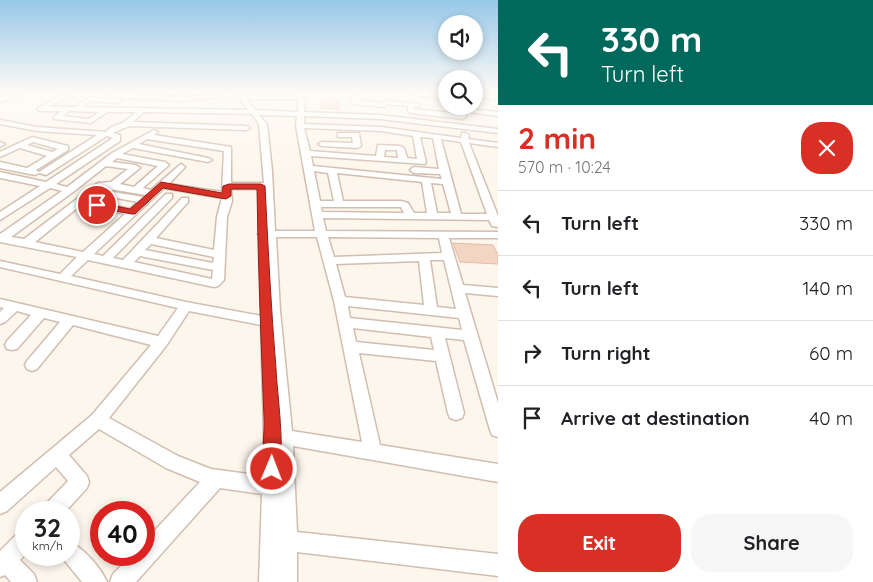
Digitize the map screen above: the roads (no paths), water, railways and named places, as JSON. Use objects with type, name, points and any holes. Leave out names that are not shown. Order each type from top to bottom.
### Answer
[{"type":"street","points":[[119,120],[128,124],[246,128]]},
{"type":"street","points":[[44,174],[114,129],[128,124],[131,120]]},
{"type":"street","points":[[148,125],[153,120]]},
{"type":"street","points":[[1,239],[115,155],[148,137],[170,120]]},
{"type":"street","points":[[189,127],[192,120]]},
{"type":"street","points":[[207,128],[211,120]]},
{"type":"street","points":[[255,120],[259,127],[265,186],[266,320],[278,436],[272,486],[286,582]]},
{"type":"street","points":[[300,120],[321,233],[340,301],[373,453]]},
{"type":"street","points":[[409,120],[498,131]]},
{"type":"street","points":[[448,120],[449,125]]},
{"type":"street","points":[[0,122],[37,129],[107,134],[118,138],[0,217]]},
{"type":"street","points":[[300,126],[356,135],[357,146],[322,144]]},
{"type":"street","points":[[465,127],[464,140],[494,214],[498,229]]},
{"type":"street","points":[[317,130],[381,128],[379,136],[416,134],[498,146]]},
{"type":"street","points":[[317,130],[325,154]]},
{"type":"street","points":[[399,134],[403,160]]},
{"type":"street","points":[[416,134],[422,162]]},
{"type":"street","points":[[436,136],[457,216]]},
{"type":"street","points":[[1,239],[214,283],[218,280],[228,149],[182,140],[148,137]]},
{"type":"street","points":[[0,155],[32,139],[65,148],[29,170]]},
{"type":"street","points":[[132,145],[208,160]]},
{"type":"street","points":[[18,146],[53,155]]},
{"type":"street","points":[[380,158],[380,147],[400,148]]},
{"type":"street","points":[[308,161],[325,154],[422,162],[443,168]]},
{"type":"street","points":[[115,155],[165,165],[137,190]]},
{"type":"street","points":[[308,161],[443,168]]},
{"type":"street","points":[[308,161],[332,170],[447,182]]},
{"type":"street","points":[[104,163],[136,168],[114,185]]},
{"type":"street","points":[[0,165],[60,177]]},
{"type":"street","points":[[61,279],[181,166]]},
{"type":"street","points":[[332,170],[339,204]]},
{"type":"street","points":[[0,175],[70,189]]},
{"type":"street","points":[[426,180],[432,216]]},
{"type":"street","points":[[26,244],[102,184],[152,192]]},
{"type":"street","points":[[161,185],[226,192],[265,186]]},
{"type":"street","points":[[93,191],[144,200]]},
{"type":"street","points":[[105,260],[169,196]]},
{"type":"street","points":[[126,264],[185,200]]},
{"type":"street","points":[[79,202],[132,212]]},
{"type":"street","points":[[316,204],[401,204],[406,207],[410,215]]},
{"type":"street","points":[[318,214],[457,216],[494,214]]},
{"type":"street","points":[[266,234],[498,235]]},
{"type":"street","points":[[266,234],[273,311],[280,540],[270,582]]},
{"type":"street","points":[[444,234],[470,336],[494,407],[498,430]]},
{"type":"street","points":[[148,240],[220,255]]},
{"type":"street","points":[[136,252],[219,268]]},
{"type":"street","points":[[329,261],[450,256]]},
{"type":"street","points":[[424,257],[431,311]]},
{"type":"street","points":[[0,264],[186,306],[266,320]]},
{"type":"street","points":[[459,289],[498,292]]},
{"type":"street","points":[[340,301],[465,314]]},
{"type":"street","points":[[0,303],[161,342]]},
{"type":"street","points":[[0,319],[14,306]]},
{"type":"street","points":[[0,504],[98,420],[161,342],[186,306]]},
{"type":"street","points":[[12,345],[41,313]]},
{"type":"street","points":[[32,365],[70,320]]},
{"type":"street","points":[[344,322],[470,336]]},
{"type":"street","points":[[437,332],[456,413]]},
{"type":"street","points":[[349,347],[443,356]]},
{"type":"street","points":[[98,420],[172,462],[216,479],[272,486]]},
{"type":"street","points":[[278,436],[498,473]]},
{"type":"street","points":[[57,454],[80,482],[62,501]]},
{"type":"street","points":[[121,582],[216,479]]},
{"type":"street","points":[[280,540],[498,564]]},
{"type":"street","points":[[15,550],[3,563],[26,582]]},
{"type":"street","points":[[80,564],[96,582]]}]
